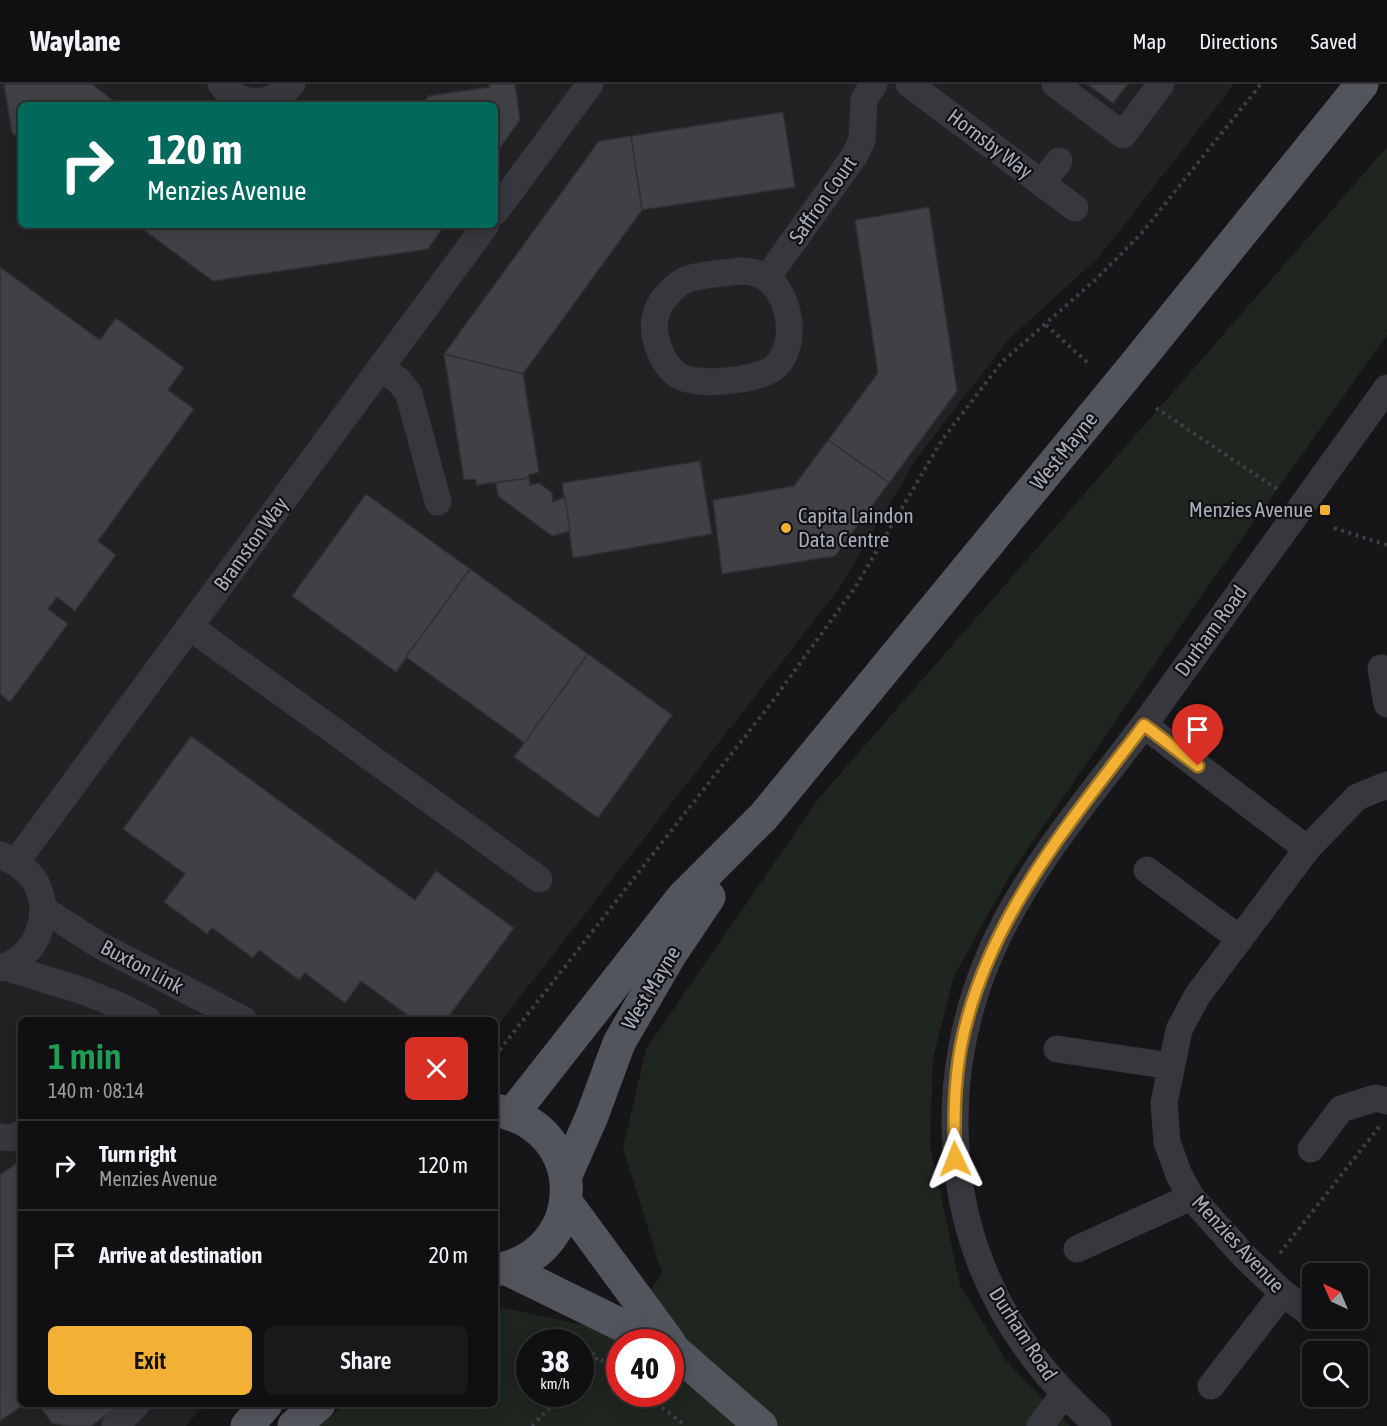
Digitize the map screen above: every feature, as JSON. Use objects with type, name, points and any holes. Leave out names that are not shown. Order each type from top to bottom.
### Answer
[{"type":"main road","name":"West Mayne","points":[[500,1269],[527,1259],[545,1244],[559,1224],[566,1189],[619,1042],[670,955],[764,816],[1362,84]]},
{"type":"main road","name":"West Mayne","points":[[504,1111],[682,898],[764,816]]},
{"type":"main road","points":[[504,1111],[532,1123],[548,1137],[559,1155],[566,1189],[657,1329]]},
{"type":"main road","points":[[500,1269],[631,1329]]},
{"type":"main road","points":[[684,1360],[761,1426]]},
{"type":"main road","points":[[247,1426],[263,1407]]},
{"type":"main road","points":[[294,1426],[316,1407]]},
{"type":"street","points":[[221,85],[237,97],[253,102],[269,100],[283,93],[292,84]]},
{"type":"street","points":[[498,208],[590,84]]},
{"type":"street","name":"Saffron Court","points":[[767,278],[855,155],[862,140],[864,99],[874,84]]},
{"type":"street","name":"Hornsby Way","points":[[909,84],[1075,208]]},
{"type":"street","points":[[1055,84],[1124,135],[1161,84]]},
{"type":"street","name":"Hornsby Way","points":[[1042,183],[1059,161]]},
{"type":"street","name":"Bramston Way","points":[[8,859],[190,627],[484,228]]},
{"type":"street","points":[[753,271],[767,278],[779,291],[787,311],[788,340],[776,365],[753,377],[715,382],[688,380],[669,367],[663,356],[654,326],[656,314],[668,294],[682,282],[697,277],[753,271]]},
{"type":"street","points":[[381,367],[399,381],[409,394],[438,502]]},
{"type":"street","name":"Durham Road","points":[[1098,1426],[1064,1394],[1030,1353],[1003,1310],[984,1273],[964,1208],[955,1159],[955,1086],[961,1045],[975,995],[994,945],[1033,876],[1075,815],[1144,725],[1387,388]]},
{"type":"street","points":[[190,627],[539,879]]},
{"type":"street","points":[[1381,668],[1387,704]]},
{"type":"street","points":[[1144,725],[1307,849]]},
{"type":"street","name":"Menzies Avenue","points":[[1302,1307],[1283,1293],[1245,1257],[1191,1197],[1179,1175],[1167,1142],[1164,1103],[1179,1030],[1197,996],[1307,849],[1357,797],[1387,785]]},
{"type":"street","points":[[3,968],[21,958],[33,946],[39,933],[43,909],[33,879],[8,859]]},
{"type":"street","points":[[1147,870],[1240,939]]},
{"type":"street","name":"Buxton Link","points":[[43,909],[99,945],[238,1017]]},
{"type":"street","name":"Buxton Link","points":[[3,968],[80,990],[142,1017]]},
{"type":"street","points":[[1057,1049],[1171,1066]]},
{"type":"street","points":[[1311,1149],[1341,1109],[1376,1098],[1383,1114]]},
{"type":"street","points":[[0,1137],[11,1138],[18,1135]]},
{"type":"street","points":[[1077,1249],[1191,1197]]},
{"type":"street","points":[[1211,1386],[1283,1293]]},
{"type":"street","points":[[1040,1426],[1064,1394]]},
{"type":"street","points":[[115,1426],[133,1407]]},
{"type":"path","points":[[498,1052],[772,702],[856,586],[942,440],[1002,362],[1095,280],[1141,234],[1261,84]]},
{"type":"path","points":[[1046,325],[1089,364]]},
{"type":"path","points":[[1156,408],[1280,492]]},
{"type":"path","points":[[1334,528],[1387,544]]},
{"type":"path","points":[[1263,1274],[1383,1114]]},
{"type":"path","points":[[594,1355],[606,1364]]},
{"type":"path","points":[[594,1362],[598,1358]]},
{"type":"path","points":[[532,1426],[550,1407]]},
{"type":"path","points":[[661,1407],[686,1426]]},
{"type":"shaded area","points":[[0,84],[1234,84],[1099,257],[1008,340],[917,458],[838,590],[498,1025],[498,1017],[18,1017],[18,1407],[202,1407],[186,1426],[0,1426]]},
{"type":"shaded area","points":[[1387,147],[1387,335],[1204,592],[1010,875],[954,976],[933,1058],[930,1145],[960,1285],[1007,1362],[1070,1426],[319,1426],[341,1407],[498,1407],[498,1307],[606,1330],[606,1407],[684,1407],[684,1329],[624,1329],[662,1273],[623,1148],[646,1049],[819,798]]},
{"type":"building","points":[[4,84],[92,84],[115,102],[18,102],[18,138],[12,133]]},
{"type":"building","points":[[489,84],[515,84],[520,120],[498,151],[498,102],[424,102],[428,96],[490,87]]},
{"type":"building","points":[[1087,84],[1128,84],[1113,103]]},
{"type":"building","points":[[783,112],[795,187],[642,210],[631,136]]},
{"type":"building","points":[[631,136],[642,210],[523,374],[444,354],[599,141]]},
{"type":"building","points":[[929,207],[957,391],[889,483],[828,440],[878,373],[855,220]]},
{"type":"building","points":[[141,228],[443,228],[428,249],[213,281]]},
{"type":"building","points":[[0,267],[100,340],[116,318],[184,368],[168,390],[194,409],[98,541],[116,555],[75,611],[57,597],[48,609],[68,624],[10,702],[0,694]]},
{"type":"building","points":[[444,354],[523,374],[539,472],[528,475],[529,478],[476,485],[476,479],[464,480]]},
{"type":"building","name":"Capita Laindon Data Centre","points":[[828,440],[889,483],[835,556],[722,574],[713,500],[794,486]]},
{"type":"building","points":[[700,461],[712,534],[573,558],[562,483]]},
{"type":"building","points":[[529,478],[530,485],[539,483],[552,493],[553,502],[565,497],[570,531],[552,536],[498,496],[496,483]]},
{"type":"building","points":[[366,494],[470,569],[396,672],[292,596]]},
{"type":"building","points":[[470,569],[588,654],[525,743],[406,657]]},
{"type":"building","points":[[588,654],[672,715],[598,818],[514,757]]},
{"type":"building","points":[[191,736],[415,900],[436,871],[514,928],[448,1017],[410,1017],[361,981],[345,1003],[305,973],[299,980],[259,950],[253,958],[212,928],[207,934],[164,902],[185,874],[123,829]]},
{"type":"building","points":[[18,1162],[18,1407],[21,1407],[0,1421],[0,1175]]},
{"type":"building","points":[[40,1407],[115,1407],[91,1426],[52,1423]]},
{"type":"place","name":"Menzies Avenue","points":[[1325,510]]},
{"type":"place","name":"Capita Laindon Data Centre","points":[[786,528]]},
{"type":"route","points":[[955,1159],[955,1086],[961,1045],[975,995],[994,945],[1027,884],[1075,815],[1144,725],[1198,766]]}]
